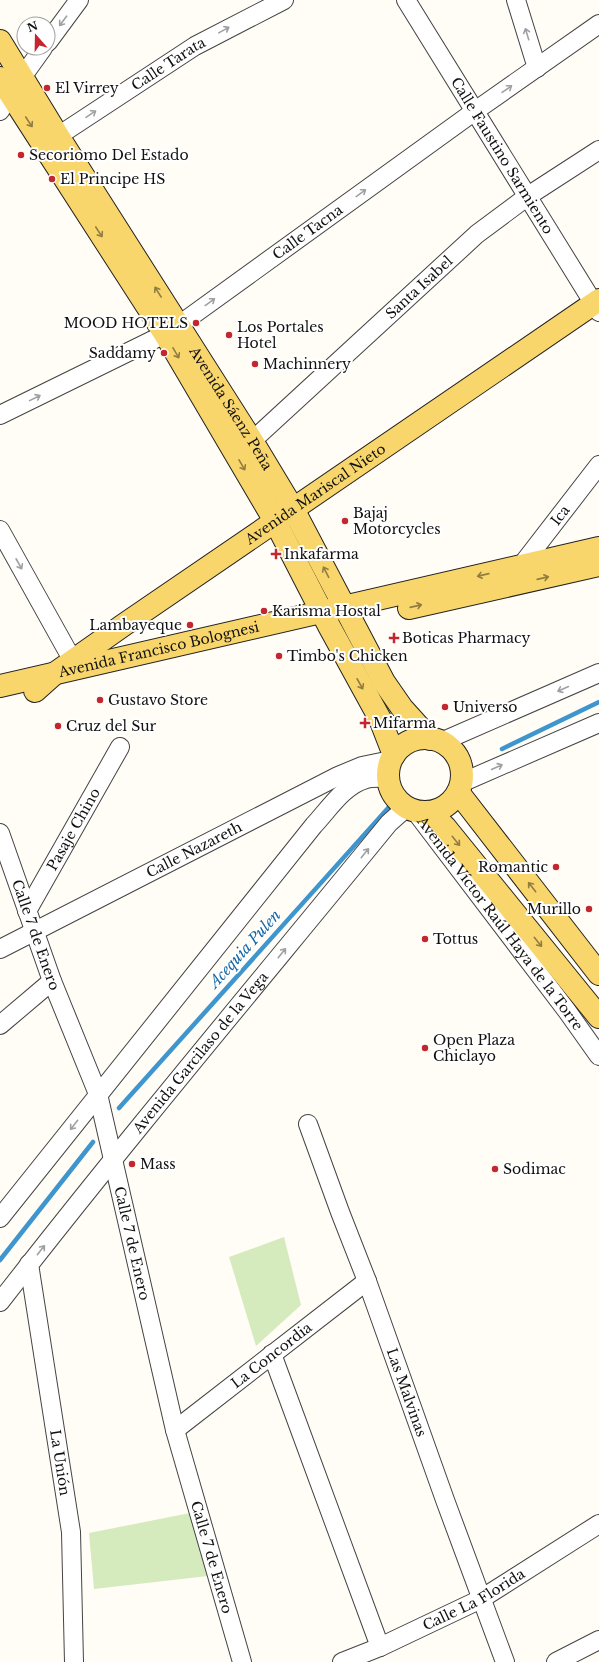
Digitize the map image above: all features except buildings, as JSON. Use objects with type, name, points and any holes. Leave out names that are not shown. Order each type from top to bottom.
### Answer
[{"type":"main road","name":"Avenida Sáenz Peña","points":[[0,40],[172,329],[380,719],[391,764]]},
{"type":"main road","name":"Avenida Sáenz Peña","points":[[3,94],[252,441],[293,509],[384,682],[402,708],[436,741]]},
{"type":"main road","name":"Avenida Mariscal Nieto","points":[[34,691],[54,674],[275,521],[597,305]]},
{"type":"main road","name":"Avenida Francisco Bolognesi","points":[[0,698],[347,614],[521,566],[599,548]]},
{"type":"main road","name":"Avenida Francisco Bolognesi","points":[[347,614],[599,565]]},
{"type":"main road","name":"Avenida Francisco Bolognesi","points":[[0,686],[135,655],[326,619]]},
{"type":"main road","points":[[125,624],[123,633],[124,642],[128,649],[135,655]]},
{"type":"main road","points":[[417,810],[441,808],[451,801],[459,788],[462,771],[458,760],[451,750],[436,741],[420,739],[401,747],[391,764],[391,789],[397,800],[445,827],[599,1017]]},
{"type":"main road","points":[[459,788],[599,974]]},
{"type":"street","points":[[56,31],[79,0]]},
{"type":"street","name":"Calle Tarata","points":[[58,136],[195,46],[284,0]]},
{"type":"street","name":"Calle Faustino Sarmiento","points":[[406,0],[597,305]]},
{"type":"street","points":[[516,0],[537,68]]},
{"type":"street","name":"Calle Tacna","points":[[0,415],[172,329],[475,111],[599,24]]},
{"type":"street","points":[[3,94],[22,76],[37,56]]},
{"type":"street","name":"Santa Isabel","points":[[252,441],[477,234],[528,196],[599,150]]},
{"type":"street","name":"Ica","points":[[521,566],[599,465]]},
{"type":"street","points":[[0,530],[73,661]]},
{"type":"street","points":[[436,741],[599,674]]},
{"type":"street","points":[[459,788],[599,723]]},
{"type":"street","name":"Pasaje Chino","points":[[27,911],[120,747]]},
{"type":"street","points":[[0,1218],[314,825],[341,794],[354,784],[391,764]]},
{"type":"street","name":"Calle Nazareth","points":[[0,949],[338,776],[362,766],[391,764]]},
{"type":"street","name":"Avenida Víctor Raúl Haya de la Torre","points":[[417,810],[599,1056]]},
{"type":"street","name":"Avenida Garcilaso de la Vega","points":[[0,1302],[112,1159],[389,823],[417,810]]},
{"type":"street","name":"Calle 7 de Enero","points":[[0,833],[4,858],[27,911],[52,981],[98,1094],[175,1430],[242,1662]]},
{"type":"street","points":[[0,1025],[52,981]]},
{"type":"street","name":"Las Malvinas","points":[[308,1124],[367,1281],[505,1662]]},
{"type":"street","name":"La Unión","points":[[29,1264],[71,1532],[74,1662]]},
{"type":"street","name":"La Concordia","points":[[175,1430],[367,1281]]},
{"type":"street","points":[[272,1354],[380,1647]]},
{"type":"street","name":"Calle La Florida","points":[[342,1662],[380,1647],[481,1599],[599,1524]]},
{"type":"street","points":[[556,1662],[599,1640]]},
{"type":"green space","points":[[284,1237],[301,1305],[256,1346],[229,1257]]},
{"type":"green space","points":[[190,1513],[208,1576],[94,1589],[89,1533]]},
{"type":"waterway","name":"Acequia Pulen","points":[[502,749],[599,702]]},
{"type":"waterway","name":"Acequia Pulen","points":[[119,1108],[389,807]]},
{"type":"waterway","name":"Acequia Pulen","points":[[0,1260],[93,1142]]},
{"type":"place","name":"El Virrey","points":[[47,88]]},
{"type":"place","name":"Secoriomo Del Estado","points":[[21,155]]},
{"type":"place","name":"El Principe HS","points":[[52,179]]},
{"type":"place","name":"MOOD HOTELS","points":[[196,323]]},
{"type":"place","name":"Los Portales Hotel","points":[[229,335]]},
{"type":"place","name":"Saddamy","points":[[164,353]]},
{"type":"place","name":"Machinnery","points":[[255,364]]},
{"type":"place","name":"Bajaj Motorcycles","points":[[345,521]]},
{"type":"place","name":"Inkafarma","points":[[276,554]]},
{"type":"place","name":"Karisma Hostal","points":[[264,611]]},
{"type":"place","name":"Lambayeque","points":[[190,625]]},
{"type":"place","name":"Boticas Pharmacy","points":[[394,638]]},
{"type":"place","name":"Timbo's Chicken","points":[[279,656]]},
{"type":"place","name":"Gustavo Store","points":[[100,700]]},
{"type":"place","name":"Universo","points":[[445,707]]},
{"type":"place","name":"Mifarma","points":[[365,723]]},
{"type":"place","name":"Cruz del Sur","points":[[58,726]]},
{"type":"place","name":"Romantic","points":[[556,867]]},
{"type":"place","name":"Murillo","points":[[589,909]]},
{"type":"place","name":"Tottus","points":[[425,939]]},
{"type":"place","name":"Open Plaza Chiclayo","points":[[425,1048]]},
{"type":"place","name":"Mass","points":[[132,1164]]},
{"type":"place","name":"Sodimac","points":[[495,1169]]}]
